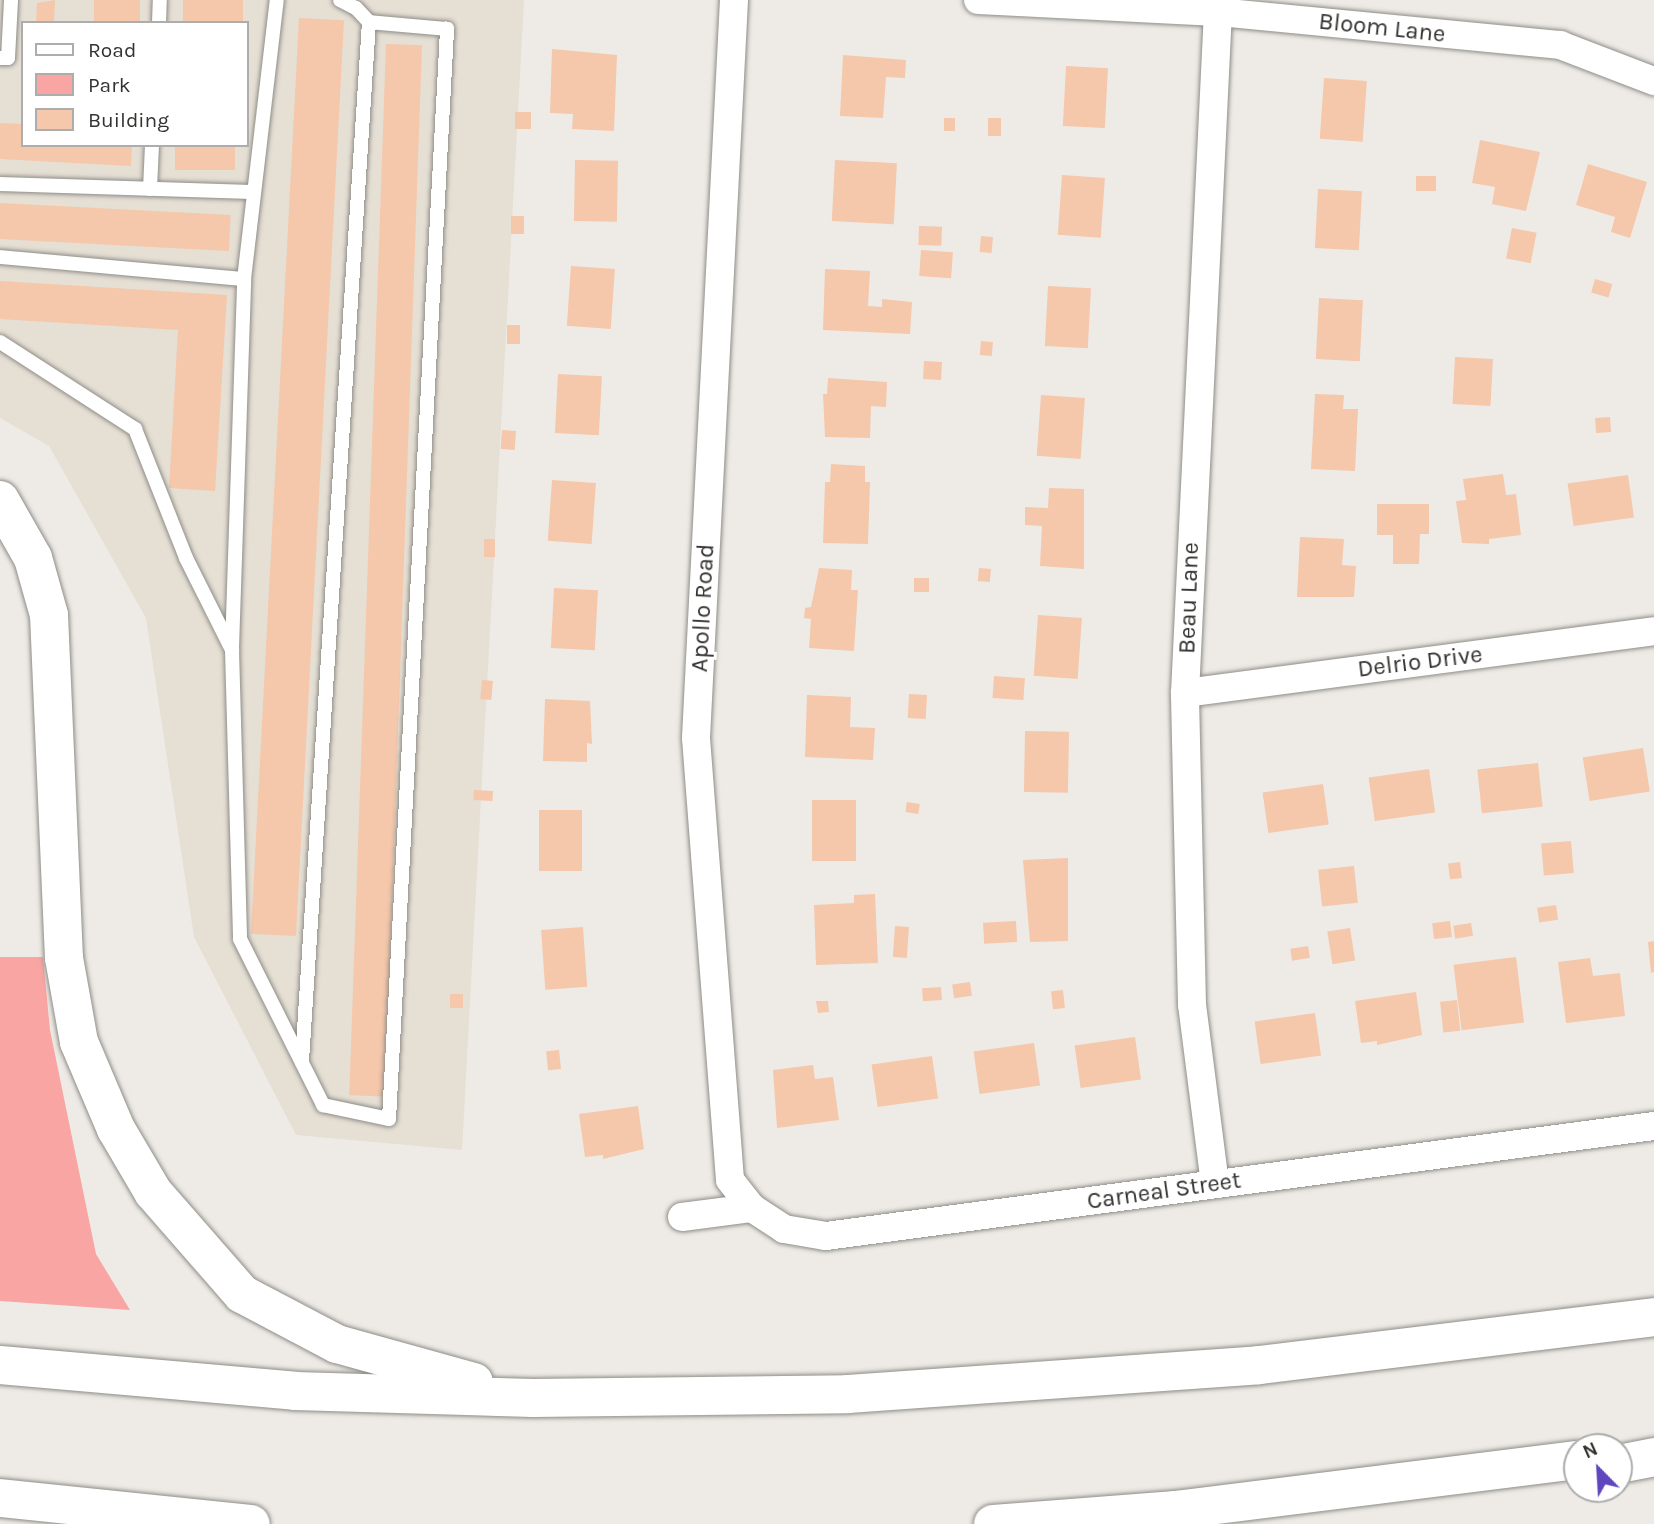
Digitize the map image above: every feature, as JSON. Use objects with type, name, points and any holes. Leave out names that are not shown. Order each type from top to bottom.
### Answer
[{"type":"highway","points":[[0,500],[33,558],[48,615],[64,958],[79,1042],[96,1089],[153,1192],[242,1294],[337,1344],[533,1398]]},
{"type":"highway","points":[[0,1365],[295,1391],[533,1398],[848,1394],[1259,1365],[1654,1317]]},
{"type":"highway","points":[[1633,1452],[1654,1450]]},
{"type":"highway","points":[[1633,1461],[1654,1457]]},
{"type":"highway","points":[[993,1524],[1176,1510],[1563,1462]]},
{"type":"highway","points":[[1282,1524],[1563,1474]]},
{"type":"highway","points":[[0,1498],[251,1524]]},
{"type":"street","name":"Apollo Road","points":[[734,0],[696,738],[730,1180],[752,1208]]},
{"type":"street","name":"Bloom Lane","points":[[978,0],[1218,12],[1560,45],[1654,80]]},
{"type":"street","name":"Beau Lane","points":[[1215,1184],[1192,1005],[1185,692],[1218,12]]},
{"type":"street","name":"Delrio Drive","points":[[1185,692],[1654,631]]},
{"type":"street","name":"Carneal Street","points":[[752,1208],[784,1229],[826,1236],[1654,1126]]},
{"type":"street","points":[[681,1217],[752,1208]]},
{"type":"lane","points":[[0,58],[8,58],[11,0]]},
{"type":"lane","points":[[159,21],[160,0]]},
{"type":"lane","points":[[276,0],[244,279],[232,650],[240,939],[323,1105],[389,1119],[447,29],[369,22],[356,8],[340,0]]},
{"type":"lane","points":[[302,1062],[369,22]]},
{"type":"lane","points":[[150,189],[152,147]]},
{"type":"lane","points":[[0,184],[252,192]]},
{"type":"lane","points":[[0,257],[244,279]]},
{"type":"lane","points":[[0,342],[135,429],[186,558],[232,650]]},
{"type":"shaded area","points":[[0,0],[524,0],[462,1150],[296,1135],[194,937],[146,618],[49,446],[0,418]]},
{"type":"green space","points":[[0,957],[43,957],[50,1030],[96,1254],[130,1310],[0,1301]]},
{"type":"building","points":[[55,0],[54,21],[36,21],[37,3]]},
{"type":"building","points":[[94,0],[140,0],[140,21],[94,21]]},
{"type":"building","points":[[183,0],[243,0],[243,21],[183,21]]},
{"type":"building","points":[[299,18],[344,20],[296,936],[251,934]]},
{"type":"building","points":[[386,44],[422,45],[385,1097],[349,1095]]},
{"type":"building","points":[[552,49],[617,55],[614,131],[572,129],[573,114],[550,113]]},
{"type":"building","points":[[843,55],[906,60],[905,78],[886,77],[883,118],[840,116]]},
{"type":"building","points":[[1066,66],[1108,68],[1105,128],[1063,126]]},
{"type":"building","points":[[1324,78],[1367,81],[1363,142],[1320,139]]},
{"type":"building","points":[[515,112],[531,112],[531,129],[515,129]]},
{"type":"building","points":[[944,118],[955,118],[955,131],[944,131]]},
{"type":"building","points":[[988,118],[1001,118],[1001,136],[988,136]]},
{"type":"building","points":[[0,123],[21,124],[21,147],[132,147],[131,166],[0,159]]},
{"type":"building","points":[[1480,140],[1540,152],[1526,211],[1492,204],[1495,187],[1472,183]]},
{"type":"building","points":[[175,147],[235,147],[235,170],[175,170]]},
{"type":"building","points":[[575,160],[618,161],[617,222],[574,221]]},
{"type":"building","points":[[835,160],[897,163],[894,224],[832,221]]},
{"type":"building","points":[[1588,164],[1647,182],[1630,238],[1611,232],[1615,217],[1576,205]]},
{"type":"building","points":[[1062,175],[1105,178],[1101,238],[1058,235]]},
{"type":"building","points":[[1416,176],[1436,176],[1436,191],[1416,191]]},
{"type":"building","points":[[1318,189],[1362,191],[1359,250],[1315,248]]},
{"type":"building","points":[[0,203],[231,215],[229,251],[0,239]]},
{"type":"building","points":[[511,216],[524,216],[524,234],[511,234]]},
{"type":"building","points":[[919,226],[942,227],[941,246],[918,245]]},
{"type":"building","points":[[1512,228],[1537,233],[1531,263],[1506,258]]},
{"type":"building","points":[[981,236],[993,237],[992,253],[980,252]]},
{"type":"building","points":[[921,250],[953,252],[951,278],[919,276]]},
{"type":"building","points":[[571,266],[615,269],[611,329],[567,326]]},
{"type":"building","points":[[825,269],[870,271],[868,306],[882,307],[882,299],[912,302],[910,334],[823,330]]},
{"type":"building","points":[[1595,279],[1612,284],[1608,297],[1591,292]]},
{"type":"building","points":[[0,281],[227,295],[215,491],[169,488],[178,330],[0,319]]},
{"type":"building","points":[[1048,286],[1091,288],[1088,348],[1045,346]]},
{"type":"building","points":[[1319,298],[1363,300],[1360,361],[1316,359]]},
{"type":"building","points":[[507,325],[520,325],[520,344],[507,344]]},
{"type":"building","points":[[981,341],[993,342],[992,356],[980,355]]},
{"type":"building","points":[[1455,357],[1493,359],[1490,406],[1453,404]]},
{"type":"building","points":[[924,361],[942,362],[941,380],[923,379]]},
{"type":"building","points":[[558,374],[602,376],[599,435],[555,433]]},
{"type":"building","points":[[828,378],[887,382],[886,407],[871,406],[870,438],[825,437],[823,394],[827,394]]},
{"type":"building","points":[[1315,394],[1344,395],[1343,409],[1358,409],[1355,471],[1311,469]]},
{"type":"building","points":[[1041,395],[1085,398],[1081,459],[1037,456]]},
{"type":"building","points":[[1610,417],[1611,432],[1596,433],[1595,418]]},
{"type":"building","points":[[502,430],[516,431],[515,450],[501,449]]},
{"type":"building","points":[[831,464],[865,466],[865,482],[870,482],[868,544],[823,543],[825,482],[830,482]]},
{"type":"building","points":[[1503,474],[1506,495],[1516,494],[1521,535],[1489,539],[1489,544],[1462,543],[1456,501],[1466,500],[1463,479]]},
{"type":"building","points":[[1628,475],[1634,518],[1574,526],[1568,483]]},
{"type":"building","points":[[552,480],[596,483],[592,544],[548,541]]},
{"type":"building","points":[[1049,488],[1084,489],[1084,569],[1040,566],[1042,526],[1025,525],[1025,507],[1048,508]]},
{"type":"building","points":[[1377,504],[1429,504],[1429,534],[1420,534],[1419,564],[1393,564],[1393,535],[1377,535]]},
{"type":"building","points":[[1300,537],[1344,539],[1342,565],[1356,566],[1354,597],[1297,597]]},
{"type":"building","points":[[484,539],[495,539],[495,557],[484,557]]},
{"type":"building","points":[[819,568],[852,570],[851,590],[858,590],[854,651],[809,648],[811,619],[804,618],[805,608],[811,607]]},
{"type":"building","points":[[979,568],[991,569],[990,582],[978,581]]},
{"type":"building","points":[[914,578],[929,578],[929,592],[914,592]]},
{"type":"building","points":[[554,588],[598,590],[595,650],[551,648]]},
{"type":"building","points":[[1038,615],[1082,618],[1078,679],[1034,676]]},
{"type":"building","points":[[994,676],[1025,678],[1023,700],[992,698]]},
{"type":"building","points":[[482,680],[493,681],[491,700],[480,699]]},
{"type":"building","points":[[909,694],[927,695],[926,719],[908,718]]},
{"type":"building","points":[[807,695],[851,697],[850,727],[875,728],[873,760],[805,757]]},
{"type":"building","points":[[545,699],[590,701],[592,744],[587,743],[587,762],[543,761]]},
{"type":"building","points":[[1025,731],[1069,732],[1068,793],[1024,792]]},
{"type":"building","points":[[1643,748],[1650,791],[1590,801],[1583,758]]},
{"type":"building","points":[[1538,763],[1543,807],[1482,813],[1477,769]]},
{"type":"building","points":[[1429,769],[1435,813],[1375,821],[1369,777]]},
{"type":"building","points":[[1323,784],[1329,825],[1268,833],[1263,792]]},
{"type":"building","points":[[474,790],[493,791],[492,801],[473,800]]},
{"type":"building","points":[[812,800],[856,800],[856,861],[812,861]]},
{"type":"building","points":[[907,802],[920,804],[918,814],[905,812]]},
{"type":"building","points":[[539,810],[582,810],[582,871],[539,871]]},
{"type":"building","points":[[1571,841],[1574,873],[1544,875],[1541,844]]},
{"type":"building","points":[[1068,858],[1068,941],[1030,942],[1023,860]]},
{"type":"building","points":[[1460,862],[1462,878],[1450,879],[1448,863]]},
{"type":"building","points":[[1354,866],[1358,903],[1322,907],[1318,870]]},
{"type":"building","points":[[875,894],[878,963],[816,965],[814,905],[854,903],[854,895]]},
{"type":"building","points":[[1556,905],[1558,920],[1539,922],[1537,908]]},
{"type":"building","points":[[1016,921],[1017,942],[984,944],[983,923]]},
{"type":"building","points":[[1450,921],[1452,937],[1434,939],[1432,923]]},
{"type":"building","points":[[1471,923],[1473,936],[1455,939],[1453,926]]},
{"type":"building","points":[[895,926],[909,927],[907,958],[893,957]]},
{"type":"building","points":[[583,927],[587,987],[545,990],[541,930]]},
{"type":"building","points":[[1350,928],[1355,961],[1332,964],[1327,932]]},
{"type":"building","points":[[1654,941],[1654,972],[1651,973],[1648,942]]},
{"type":"building","points":[[1308,946],[1310,958],[1292,961],[1290,949]]},
{"type":"building","points":[[1516,957],[1524,1023],[1462,1030],[1453,965]]},
{"type":"building","points":[[1590,958],[1593,976],[1620,973],[1625,1016],[1566,1023],[1558,962]]},
{"type":"building","points":[[970,982],[972,996],[954,998],[952,985]]},
{"type":"building","points":[[941,987],[942,1000],[923,1001],[922,988]]},
{"type":"building","points":[[1063,990],[1065,1008],[1053,1009],[1051,991]]},
{"type":"building","points":[[1416,992],[1422,1035],[1377,1045],[1377,1041],[1361,1043],[1355,1001]]},
{"type":"building","points":[[450,994],[463,994],[463,1008],[450,1008]]},
{"type":"building","points":[[1457,1000],[1460,1031],[1443,1033],[1440,1002]]},
{"type":"building","points":[[816,1001],[828,1001],[829,1012],[818,1013]]},
{"type":"building","points":[[1315,1013],[1321,1056],[1261,1064],[1255,1021]]},
{"type":"building","points":[[1135,1037],[1141,1080],[1081,1088],[1075,1045]]},
{"type":"building","points":[[1034,1043],[1040,1086],[980,1094],[974,1051]]},
{"type":"building","points":[[559,1050],[561,1069],[548,1070],[546,1051]]},
{"type":"building","points":[[932,1056],[938,1099],[878,1107],[872,1064]]},
{"type":"building","points":[[813,1065],[815,1079],[833,1077],[839,1120],[777,1128],[773,1070]]},
{"type":"building","points":[[638,1106],[644,1149],[603,1159],[603,1155],[585,1157],[579,1114]]}]
